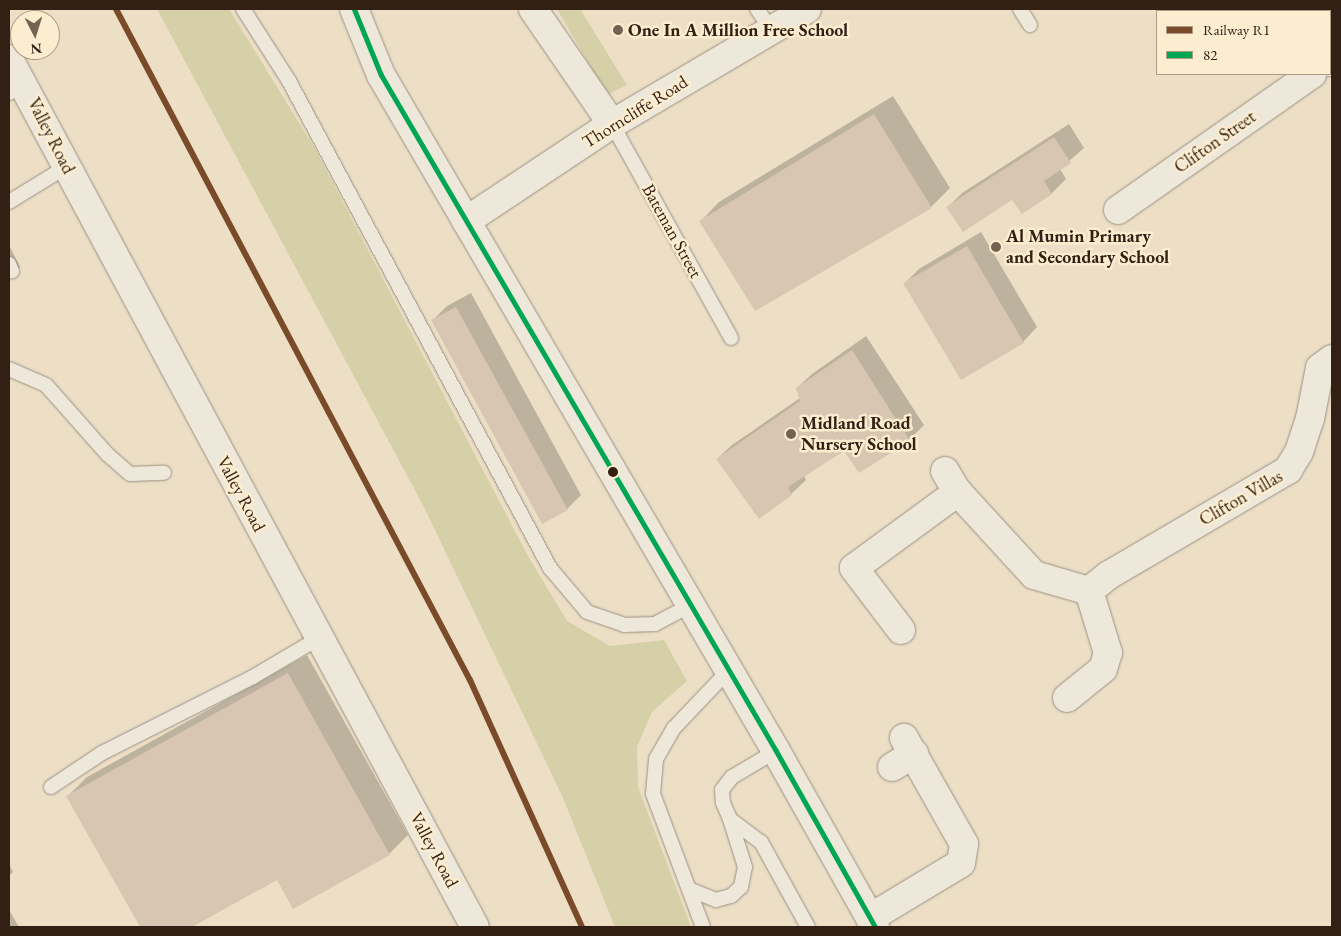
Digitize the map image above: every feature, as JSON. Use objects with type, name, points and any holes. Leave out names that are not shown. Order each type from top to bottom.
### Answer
[{"type":"street","points":[[354,9],[381,75],[776,752],[872,923],[961,863],[964,844],[904,753]]},
{"type":"street","points":[[532,9],[612,124]]},
{"type":"street","name":"Thorncliffe Road","points":[[466,221],[612,124],[764,19],[807,9]]},
{"type":"street","name":"Valley Road","points":[[9,59],[16,88],[66,167],[476,927]]},
{"type":"street","name":"Clifton Street","points":[[1118,210],[1311,75]]},
{"type":"street","name":"Clifton Villas","points":[[1089,591],[1109,575],[1288,470],[1299,452],[1310,419],[1320,368],[1332,359]]},
{"type":"street","points":[[901,630],[854,568],[926,514],[952,481],[1034,575],[1089,591],[1108,653],[1103,669],[1067,698]]},
{"type":"lane","points":[[243,9],[294,89],[550,568],[587,612],[624,625],[655,624],[690,605]]},
{"type":"lane","points":[[1020,9],[1030,25]]},
{"type":"lane","name":"Bateman Street","points":[[612,124],[731,338]]},
{"type":"lane","points":[[9,202],[66,167]]},
{"type":"lane","points":[[9,368],[46,385],[107,454],[130,474],[164,473]]},
{"type":"lane","points":[[51,787],[102,753],[253,677],[319,638]]},
{"type":"lane","points":[[703,927],[691,890],[653,794],[656,759],[674,728],[728,671]]},
{"type":"lane","points":[[691,890],[716,900],[731,896],[741,887],[745,867],[730,818],[723,803],[722,790],[732,777],[776,752]]},
{"type":"lane","points":[[730,818],[762,842],[808,927]]},
{"type":"shaded area","points":[[157,9],[229,9],[314,147],[528,556],[567,621],[610,646],[664,640],[687,681],[652,712],[637,747],[638,787],[691,927],[615,927],[563,798],[424,507]]},
{"type":"shaded area","points":[[557,9],[580,9],[627,85],[607,95]]},
{"type":"building","points":[[874,114],[932,208],[755,311],[699,221]]},
{"type":"building","points":[[1054,137],[1071,163],[1044,181],[1052,194],[1022,214],[1012,200],[963,232],[946,207]]},
{"type":"building","points":[[967,246],[1024,343],[961,380],[903,283]]},
{"type":"building","points":[[456,307],[568,510],[542,524],[431,320]]},
{"type":"building","points":[[852,350],[910,441],[859,473],[844,451],[788,487],[792,495],[759,519],[716,459],[800,401],[796,388]]},
{"type":"building","points":[[288,673],[390,855],[293,909],[277,880],[192,927],[140,927],[66,796]]},
{"type":"rail line","name":"R1","points":[[116,9],[470,680],[582,927]]},
{"type":"transit line","name":"82","points":[[354,9],[381,75],[776,751],[875,927]]},
{"type":"place","name":"One In A Million Free School","points":[[618,30]]},
{"type":"place","name":"Al Mumin Primary and Secondary School","points":[[996,247]]},
{"type":"place","name":"Midland Road Nursery School","points":[[791,434]]}]
